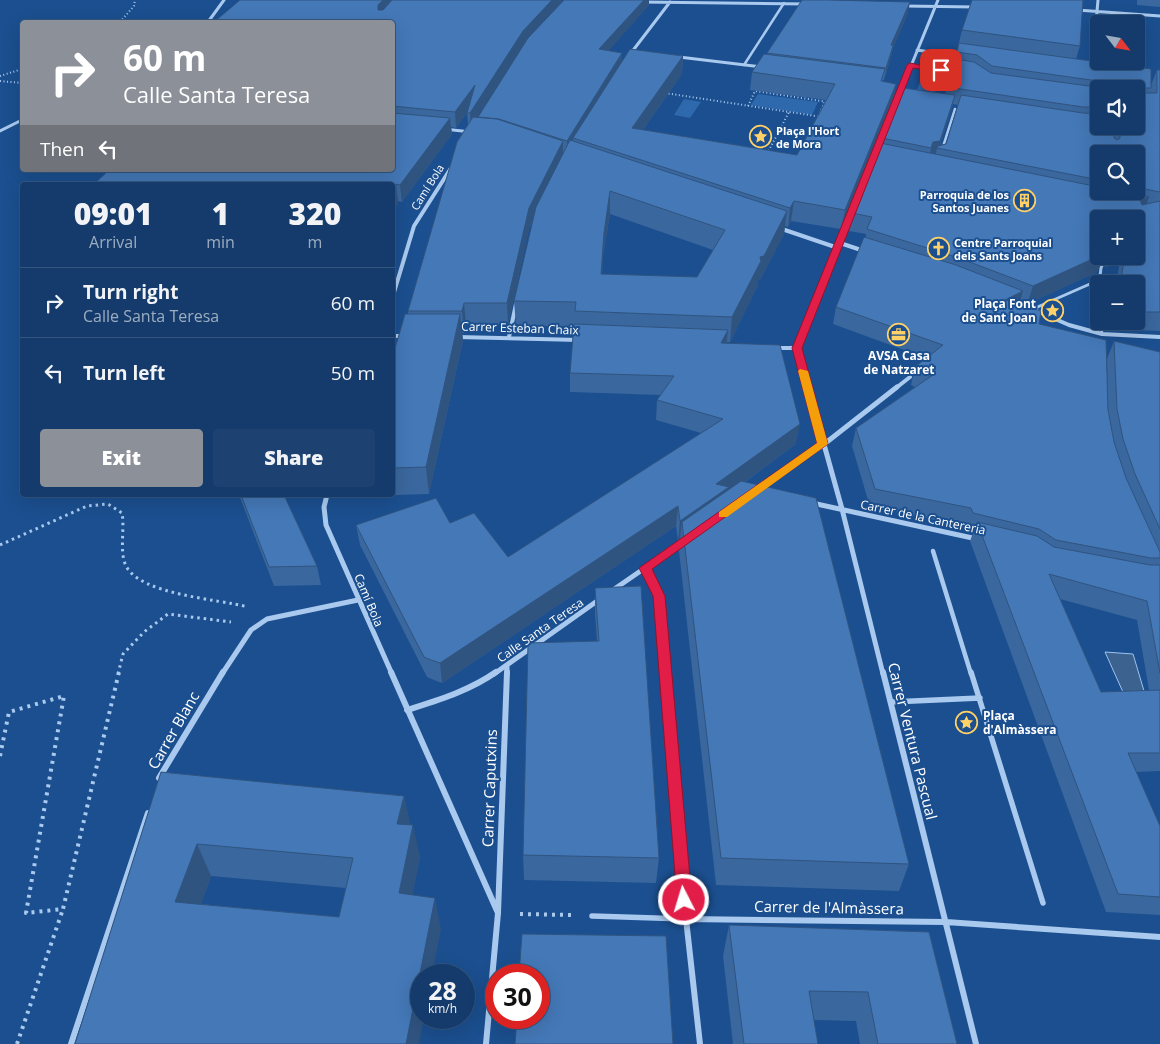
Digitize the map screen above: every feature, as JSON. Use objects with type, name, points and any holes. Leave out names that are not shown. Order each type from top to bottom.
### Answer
[{"type":"street","points":[[209,20],[224,0]]},
{"type":"street","points":[[799,4],[801,0]]},
{"type":"street","points":[[767,347],[797,348],[896,99],[938,0]]},
{"type":"street","points":[[1091,74],[1098,0]]},
{"type":"street","points":[[628,59],[671,1]]},
{"type":"street","points":[[640,2],[807,4]]},
{"type":"street","points":[[744,65],[784,3]]},
{"type":"street","points":[[902,6],[983,7]]},
{"type":"street","points":[[1069,9],[1160,16]]},
{"type":"street","points":[[917,50],[965,57]]},
{"type":"street","points":[[633,51],[642,52]]},
{"type":"street","points":[[670,56],[772,69]]},
{"type":"street","points":[[910,65],[963,73]]},
{"type":"street","points":[[896,99],[906,101]]},
{"type":"street","points":[[946,107],[963,110]]},
{"type":"street","points":[[942,152],[956,109]]},
{"type":"street","points":[[0,131],[20,121]]},
{"type":"street","points":[[441,129],[474,132],[469,140]]},
{"type":"street","points":[[873,156],[882,158]]},
{"type":"street","name":"Camí Bola","points":[[395,289],[414,226],[454,164]]},
{"type":"street","points":[[772,226],[868,252]]},
{"type":"street","points":[[1033,308],[1090,286]]},
{"type":"street","points":[[1006,298],[1069,325],[1102,334],[1160,337]]},
{"type":"street","points":[[509,337],[517,301]]},
{"type":"street","points":[[1101,330],[1102,342]]},
{"type":"street","points":[[395,336],[412,336]]},
{"type":"street","name":"Carrer Esteban Chaix","points":[[450,337],[588,340]]},
{"type":"street","name":"Carrer Ventura Pascual","points":[[797,348],[842,509],[976,1044]]},
{"type":"street","points":[[750,496],[823,444],[910,377]]},
{"type":"street","points":[[758,491],[767,493]]},
{"type":"street","name":"Camí Bola","points":[[327,497],[324,506],[326,525],[407,710]]},
{"type":"street","name":"Carrer de la Cantereria","points":[[804,501],[982,540]]},
{"type":"street","name":"Calle Santa Teresa","points":[[407,710],[456,694],[481,683],[693,535]]},
{"type":"street","points":[[933,551],[1043,903]]},
{"type":"street","points":[[645,568],[659,596],[686,919],[700,1044]]},
{"type":"street","name":"Carrer Blanc","points":[[156,790],[162,771],[251,630],[267,619],[358,600]]},
{"type":"street","name":"Carrer Caputxins","points":[[486,1044],[498,913],[507,665]]},
{"type":"street","points":[[891,702],[980,698]]},
{"type":"street","name":"Carrer Caputxins","points":[[407,710],[498,913]]},
{"type":"street","points":[[71,1044],[149,809]]},
{"type":"street","name":"Carrer de l'Almàssera","points":[[592,916],[946,922],[1055,928],[1160,938]]},
{"type":"path","points":[[122,20],[134,6],[135,0]]},
{"type":"path","points":[[0,76],[20,70]]},
{"type":"path","points":[[0,81],[20,83]]},
{"type":"path","points":[[748,106],[755,91],[834,103]]},
{"type":"path","points":[[659,92],[824,118]]},
{"type":"path","points":[[818,118],[825,102]]},
{"type":"path","points":[[767,155],[789,112]]},
{"type":"path","points":[[0,545],[82,508],[96,504],[107,504],[118,508],[122,512],[126,566],[135,576],[162,589],[247,606],[262,613],[267,619]]},
{"type":"path","points":[[17,1044],[63,909],[123,654],[144,632],[168,614],[236,624]]},
{"type":"path","points":[[0,756],[9,712],[64,696],[26,913],[63,909]]},
{"type":"path","points":[[498,913],[592,916]]},
{"type":"shaded area","points":[[923,74],[940,77],[933,100],[914,98]]},
{"type":"shaded area","points":[[758,94],[818,102],[812,115],[751,105]]},
{"type":"shaded area","points":[[684,99],[701,102],[690,118],[674,115]]},
{"type":"shaded area","points":[[1105,652],[1133,654],[1147,701],[1127,701]]},
{"type":"building","points":[[240,0],[383,0],[378,5],[378,10],[383,10],[392,0],[552,0],[523,31],[470,113],[467,113],[475,85],[455,112],[395,106],[395,20],[216,20]]},
{"type":"building","points":[[564,0],[644,0],[599,49],[622,53],[567,141],[499,119],[478,117],[528,38]]},
{"type":"building","points":[[802,0],[910,2],[891,45],[893,46],[886,68],[767,53]]},
{"type":"building","points":[[972,0],[1083,0],[1080,46],[962,30]]},
{"type":"building","points":[[959,43],[1090,61],[1090,70],[1151,69],[1151,88],[1145,88],[1145,80],[1091,80],[992,66],[977,55],[957,52]]},
{"type":"building","points":[[630,49],[683,56],[632,128],[797,155],[835,84],[752,72],[764,54],[885,69],[881,81],[896,84],[845,210],[794,201],[790,208],[573,138]]},
{"type":"building","points":[[955,59],[974,62],[991,73],[1090,86],[1090,107],[947,87]]},
{"type":"building","points":[[1157,70],[1160,70],[1160,192],[1145,189],[1145,145],[1090,145],[1090,178],[937,148],[946,144],[961,95],[1090,113],[1090,135],[1114,135],[1114,138],[1117,140],[1120,138],[1120,135],[1145,135],[1145,93],[1157,93]]},
{"type":"building","points":[[903,88],[955,95],[940,141],[933,142],[931,148],[882,138]]},
{"type":"building","points":[[395,113],[450,118],[400,185],[396,184],[395,187],[395,182],[96,182],[107,172],[395,172]]},
{"type":"building","points":[[473,117],[497,119],[563,141],[529,208],[507,303],[464,303],[462,311],[408,311],[457,142]]},
{"type":"building","points":[[570,140],[787,211],[764,256],[760,257],[761,261],[732,317],[575,311],[576,302],[514,301],[536,207]],"holes":[[[610,191],[725,230],[697,277],[601,274]]]},
{"type":"building","points":[[880,143],[1090,185],[1090,200],[1140,200],[1142,205],[1160,201],[1160,312],[1145,312],[1145,275],[1122,275],[1123,265],[1145,265],[1145,210],[1090,210],[1090,260],[1033,286],[959,258],[867,229],[872,217],[852,213]]},
{"type":"building","points":[[864,237],[956,265],[1023,291],[1005,300],[1041,311],[1039,324],[1106,340],[1108,410],[1114,442],[1126,478],[1160,552],[1160,558],[1151,558],[1056,540],[1039,529],[973,513],[971,508],[875,489],[856,428],[933,375],[915,367],[943,345],[836,307]]},
{"type":"building","points":[[405,314],[460,314],[426,467],[395,468],[395,349]]},
{"type":"building","points":[[574,324],[728,330],[721,343],[780,345],[800,424],[716,484],[729,487],[680,521],[678,506],[440,663],[424,657],[356,525],[436,498],[450,523],[474,513],[508,557],[723,419],[657,400],[674,376],[570,373]]},
{"type":"building","points":[[1114,341],[1160,352],[1160,529],[1135,474],[1123,439],[1117,409]]},
{"type":"building","points":[[741,481],[816,498],[909,864],[721,858],[682,522]]},
{"type":"building","points":[[242,497],[285,497],[317,566],[269,567]]},
{"type":"building","points":[[977,522],[1037,536],[1054,547],[1150,565],[1160,565],[1160,673],[1147,601],[1049,574],[1101,692],[1160,690],[1160,753],[1128,753],[1160,826],[1160,897],[1118,894]]},
{"type":"building","points":[[641,586],[659,858],[523,855],[528,643],[599,641],[595,588]]},
{"type":"building","points":[[161,772],[404,796],[397,824],[413,825],[399,893],[435,898],[422,964],[410,964],[410,1024],[406,1044],[75,1044]],"holes":[[[197,844],[353,858],[339,917],[175,902]]]},
{"type":"building","points":[[729,925],[929,932],[957,1044],[878,1044],[868,992],[809,991],[818,1044],[744,1044]]},
{"type":"building","points":[[522,934],[666,936],[673,1044],[515,1044],[516,1029],[550,1029],[550,964],[520,964]]},
{"type":"slow traffic","points":[[723,514],[823,444],[803,371]]},
{"type":"place","name":"Plaça l'Hort de Mora","points":[[760,136]]},
{"type":"place","name":"Parroquia de los Santos Juanes","points":[[1025,200]]},
{"type":"place","name":"Centre Parroquial dels Sants Joans","points":[[938,248]]},
{"type":"place","name":"Plaça Font de Sant Joan","points":[[1052,310]]},
{"type":"place","name":"AVSA Casa de Natzaret","points":[[899,334]]},
{"type":"place","name":"Plaça d'Almàssera","points":[[967,722]]},
{"type":"route","points":[[684,900],[659,596],[645,568],[823,444],[797,348],[910,65],[941,70]]}]
